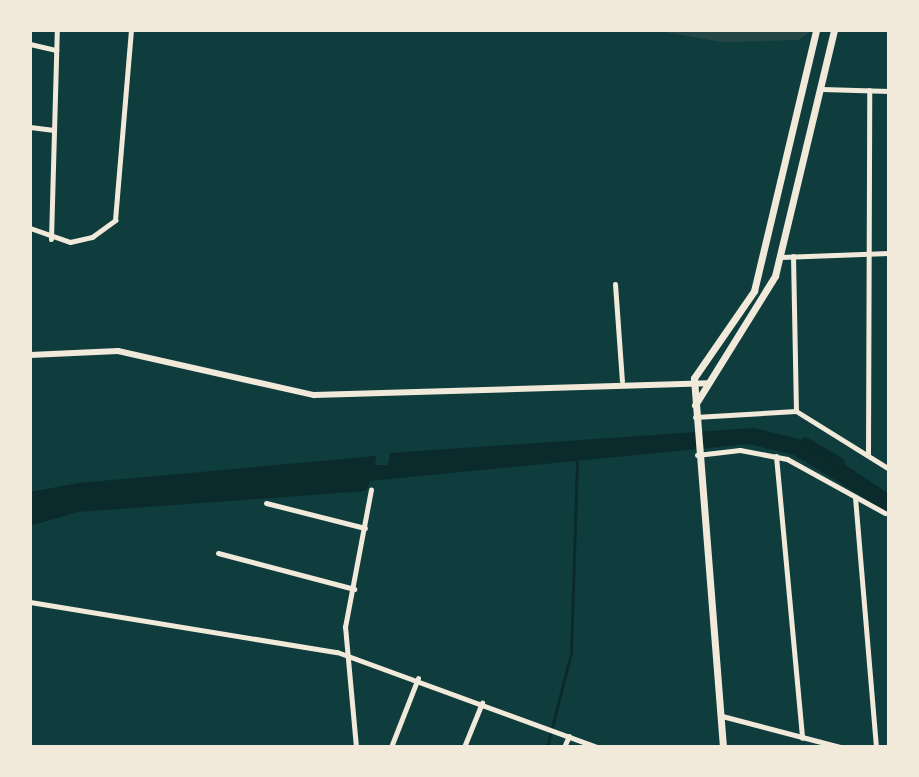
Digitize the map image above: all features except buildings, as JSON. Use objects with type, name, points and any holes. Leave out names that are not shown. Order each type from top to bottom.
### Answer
[{"type":"main road","points":[[723,747],[696,452],[694,378],[754,291],[816,30]]},
{"type":"main road","points":[[694,407],[707,383],[765,300],[781,257],[834,30]]},
{"type":"street","points":[[51,239],[57,30]]},
{"type":"street","points":[[30,228],[51,239],[92,237],[120,209],[131,30]]},
{"type":"street","points":[[30,44],[57,50]]},
{"type":"street","points":[[822,89],[889,91]]},
{"type":"street","points":[[868,455],[869,90]]},
{"type":"street","points":[[30,127],[54,130]]},
{"type":"street","points":[[781,257],[889,253]]},
{"type":"street","points":[[793,256],[796,411]]},
{"type":"street","points":[[615,284],[622,381]]},
{"type":"street","points":[[30,355],[118,351],[314,395],[694,378],[707,383]]},
{"type":"street","points":[[694,422],[796,411],[889,469]]},
{"type":"street","points":[[696,452],[740,450],[776,456],[885,513]]},
{"type":"street","points":[[776,456],[802,738]]},
{"type":"street","points":[[356,747],[346,657],[371,489]]},
{"type":"street","points":[[855,497],[876,747]]},
{"type":"street","points":[[266,503],[365,528]]},
{"type":"street","points":[[218,553],[354,589]]},
{"type":"street","points":[[30,602],[346,657],[418,678],[597,747]]},
{"type":"street","points":[[391,747],[418,678]]},
{"type":"street","points":[[464,747],[482,703]]},
{"type":"street","points":[[722,716],[840,747]]},
{"type":"street","points":[[564,747],[569,736]]},
{"type":"shaded area","points":[[654,30],[813,30],[799,40],[721,42]]},
{"type":"shaded area","points":[[754,428],[811,442],[889,494],[889,513],[794,455],[749,444],[370,481],[366,491],[78,512],[30,526],[30,492],[79,483],[376,456],[375,465],[388,465],[390,453]]},
{"type":"waterway","points":[[805,441],[840,462]]},
{"type":"waterway","points":[[547,747],[571,653],[577,462]]}]
